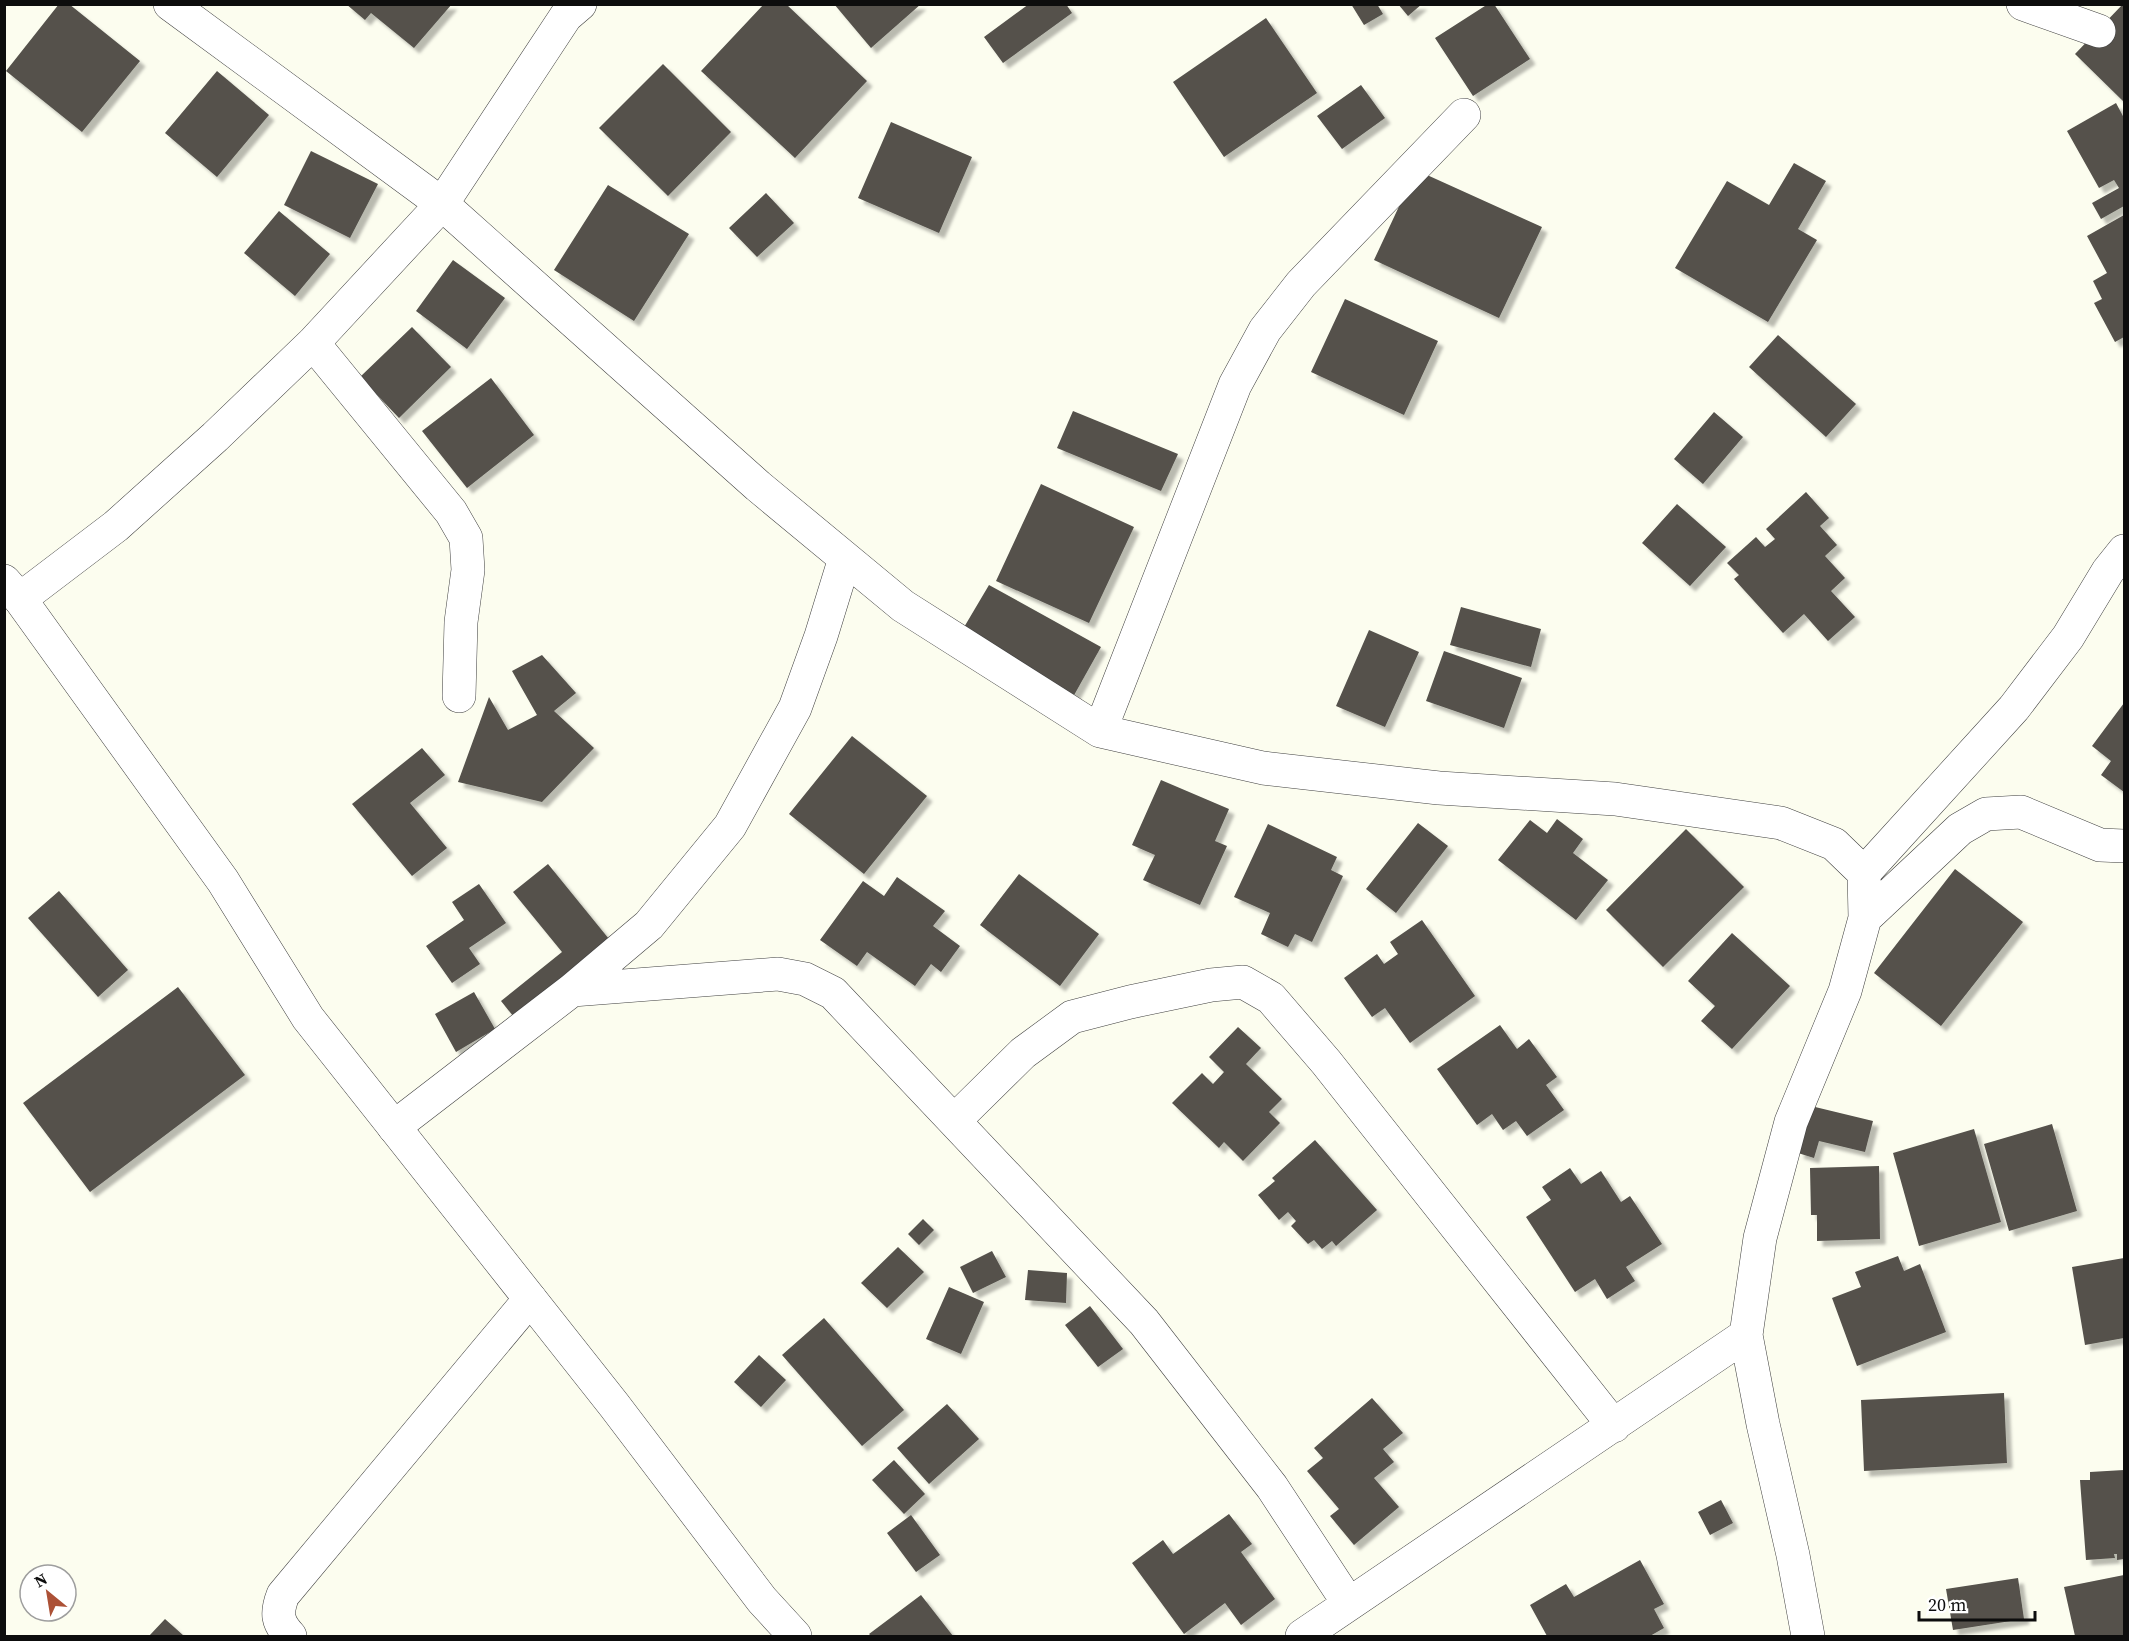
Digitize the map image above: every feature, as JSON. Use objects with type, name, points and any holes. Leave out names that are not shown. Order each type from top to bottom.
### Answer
[{"type":"street","points":[[170,4],[442,204],[758,486],[903,606],[1100,731],[1263,768],[1439,788],[1615,800],[1781,823],[1834,844],[1864,873]]},
{"type":"street","points":[[2023,4],[2099,31]]},
{"type":"street","points":[[566,8],[442,204],[313,343],[215,437],[116,526],[12,590],[223,880],[308,1018],[614,1405],[762,1600],[795,1636]]},
{"type":"street","points":[[1100,731],[1235,385],[1265,330],[1301,284],[1464,115]]},
{"type":"street","points":[[313,343],[451,512],[466,538],[468,570],[461,622],[459,696]]},
{"type":"street","points":[[1808,1636],[1746,1335],[1760,1238],[1791,1122],[1845,991],[1865,918],[1864,873],[2014,708],[2068,637],[2108,571],[2124,551]]},
{"type":"street","points":[[394,1127],[572,990],[649,925],[730,826],[795,708],[845,558]]},
{"type":"street","points":[[1865,918],[1960,829],[1986,814],[2021,812],[2100,845],[2124,846]]},
{"type":"street","points":[[572,990],[778,974],[805,980],[833,993],[1144,1322],[1272,1486],[1349,1604]]},
{"type":"street","points":[[954,1121],[1023,1053],[1072,1017],[1212,985],[1243,982],[1271,998],[1326,1062],[1614,1426]]},
{"type":"street","points":[[290,1636],[280,1626],[278,1607],[283,1595],[530,1299]]},
{"type":"street","points":[[1302,1636],[1746,1335]]},
{"type":"building","points":[[59,4],[69,4],[140,61],[82,132],[6,71]]},
{"type":"building","points":[[346,4],[452,4],[414,48],[371,13],[365,20]]},
{"type":"building","points":[[764,4],[786,4],[867,81],[795,158],[701,71]]},
{"type":"building","points":[[834,4],[921,4],[871,48]]},
{"type":"building","points":[[1029,4],[1066,4],[1072,13],[1003,63],[984,37]]},
{"type":"building","points":[[1351,4],[1377,4],[1383,14],[1364,25]]},
{"type":"building","points":[[1398,4],[1422,4],[1408,16]]},
{"type":"building","points":[[1488,4],[1494,4],[1530,59],[1473,96],[1435,38]]},
{"type":"building","points":[[2124,4],[2124,102],[2075,54]]},
{"type":"building","points":[[1266,18],[1317,93],[1224,157],[1173,82]]},
{"type":"building","points":[[663,64],[731,132],[668,196],[599,128]]},
{"type":"building","points":[[217,71],[269,115],[217,177],[165,133]]},
{"type":"building","points":[[1361,85],[1385,118],[1342,149],[1317,116]]},
{"type":"building","points":[[2116,103],[2124,118],[2124,206],[2101,219],[2092,203],[2119,188],[2114,180],[2099,188],[2067,131]]},
{"type":"building","points":[[891,122],[972,157],[939,233],[858,198]]},
{"type":"building","points":[[311,151],[378,184],[350,238],[284,205]]},
{"type":"building","points":[[1794,163],[1826,181],[1798,229],[1817,240],[1768,322],[1675,268],[1727,181],[1769,205]]},
{"type":"building","points":[[1416,170],[1542,227],[1499,318],[1374,260]]},
{"type":"building","points":[[608,185],[689,234],[634,321],[554,270]]},
{"type":"building","points":[[766,193],[794,223],[757,257],[729,228]]},
{"type":"building","points":[[279,211],[330,254],[295,296],[244,253]]},
{"type":"building","points":[[2124,215],[2124,337],[2115,342],[2094,303],[2102,299],[2093,281],[2107,273],[2087,236]]},
{"type":"building","points":[[453,260],[505,298],[467,349],[416,311]]},
{"type":"building","points":[[1345,299],[1438,341],[1404,415],[1311,372]]},
{"type":"building","points":[[412,327],[451,367],[399,418],[360,377]]},
{"type":"building","points":[[1778,335],[1856,404],[1826,437],[1749,367]]},
{"type":"building","points":[[491,378],[534,435],[467,488],[422,431]]},
{"type":"building","points":[[1073,411],[1178,454],[1161,491],[1057,448]]},
{"type":"building","points":[[1714,412],[1743,437],[1703,484],[1674,459]]},
{"type":"building","points":[[1041,484],[1134,527],[1089,623],[996,581]]},
{"type":"building","points":[[1806,492],[1829,518],[1820,526],[1837,545],[1825,556],[1845,578],[1831,591],[1855,617],[1828,641],[1804,614],[1783,633],[1734,579],[1739,575],[1727,563],[1756,537],[1765,547],[1775,539],[1766,529]]},
{"type":"building","points":[[1677,504],[1726,547],[1690,586],[1642,543]]},
{"type":"building","points":[[989,585],[1101,647],[1073,697],[960,634]]},
{"type":"building","points":[[1461,607],[1541,629],[1531,667],[1450,645]]},
{"type":"building","points":[[1369,630],[1419,652],[1385,727],[1336,706]]},
{"type":"building","points":[[1444,651],[1522,678],[1504,728],[1426,701]]},
{"type":"building","points":[[542,655],[576,693],[554,711],[594,748],[542,802],[458,782],[489,697],[508,730],[537,715],[512,671]]},
{"type":"building","points":[[2124,703],[2124,792],[2101,775],[2111,761],[2092,746]]},
{"type":"building","points":[[852,736],[927,796],[864,874],[789,814]]},
{"type":"building","points":[[422,748],[445,775],[410,803],[447,848],[412,876],[352,804]]},
{"type":"building","points":[[1161,780],[1229,809],[1215,841],[1227,846],[1200,905],[1143,880],[1155,855],[1132,845]]},
{"type":"building","points":[[1557,819],[1583,839],[1573,853],[1608,880],[1576,920],[1498,860],[1530,820],[1547,833]]},
{"type":"building","points":[[1418,823],[1448,846],[1396,913],[1366,889]]},
{"type":"building","points":[[1268,824],[1337,857],[1331,870],[1343,876],[1312,942],[1295,934],[1288,947],[1261,934],[1270,913],[1234,897]]},
{"type":"building","points":[[1686,829],[1744,887],[1663,967],[1606,910]]},
{"type":"building","points":[[548,864],[622,955],[526,1032],[501,1001],[562,952],[513,892]]},
{"type":"building","points":[[1955,869],[2023,922],[1941,1026],[1874,973]]},
{"type":"building","points":[[1019,874],[1099,934],[1060,986],[980,925]]},
{"type":"building","points":[[897,877],[945,911],[933,926],[960,946],[941,972],[931,964],[915,986],[867,952],[857,966],[820,940],[863,881],[884,896]]},
{"type":"building","points":[[479,884],[506,923],[469,948],[480,964],[452,983],[426,946],[464,920],[452,902]]},
{"type":"building","points":[[59,891],[128,970],[98,997],[28,918]]},
{"type":"building","points":[[1422,920],[1475,996],[1410,1043],[1385,1008],[1372,1017],[1344,978],[1377,954],[1384,964],[1398,954],[1390,942]]},
{"type":"building","points":[[1732,933],[1790,986],[1732,1049],[1701,1021],[1715,1006],[1688,981]]},
{"type":"building","points":[[178,987],[245,1075],[90,1192],[23,1103]]},
{"type":"building","points":[[474,992],[495,1029],[456,1052],[435,1014]]},
{"type":"building","points":[[1500,1025],[1517,1049],[1529,1039],[1557,1077],[1546,1085],[1564,1110],[1527,1136],[1516,1121],[1503,1130],[1492,1114],[1477,1125],[1437,1069]]},
{"type":"building","points":[[1238,1027],[1261,1048],[1246,1064],[1282,1099],[1269,1112],[1280,1123],[1243,1161],[1224,1142],[1219,1148],[1172,1103],[1202,1073],[1213,1084],[1224,1072],[1209,1057]]},
{"type":"building","points":[[1811,1106],[1873,1121],[1865,1152],[1819,1141],[1814,1158],[1798,1153]]},
{"type":"building","points":[[2052,1124],[2077,1211],[2009,1231],[1984,1144]]},
{"type":"building","points":[[1974,1129],[2001,1222],[1919,1246],[1893,1153]]},
{"type":"building","points":[[1315,1140],[1377,1210],[1336,1246],[1332,1241],[1322,1249],[1314,1240],[1308,1244],[1291,1226],[1296,1221],[1288,1212],[1279,1220],[1258,1195],[1275,1181],[1272,1178]]},
{"type":"building","points":[[1879,1166],[1880,1239],[1817,1241],[1817,1215],[1811,1215],[1810,1168]]},
{"type":"building","points":[[1570,1168],[1581,1184],[1601,1171],[1621,1202],[1630,1196],[1662,1244],[1626,1267],[1635,1281],[1607,1299],[1595,1279],[1575,1292],[1526,1217],[1551,1200],[1542,1187]]},
{"type":"building","points":[[923,1219],[934,1230],[919,1245],[908,1234]]},
{"type":"building","points":[[898,1247],[924,1272],[887,1308],[861,1283]]},
{"type":"building","points":[[992,1251],[1006,1277],[973,1293],[960,1267]]},
{"type":"building","points":[[1898,1256],[1904,1271],[1920,1264],[1946,1332],[1857,1366],[1832,1298],[1861,1287],[1855,1272]]},
{"type":"building","points":[[2124,1258],[2124,1338],[2085,1345],[2072,1267]]},
{"type":"building","points":[[1028,1270],[1067,1273],[1066,1303],[1025,1300]]},
{"type":"building","points":[[949,1287],[984,1302],[961,1354],[926,1339]]},
{"type":"building","points":[[1090,1306],[1123,1349],[1098,1367],[1065,1325]]},
{"type":"building","points":[[824,1318],[904,1410],[862,1446],[782,1355]]},
{"type":"building","points":[[759,1355],[786,1380],[761,1407],[734,1382]]},
{"type":"building","points":[[2004,1393],[2007,1463],[1864,1471],[1861,1400]]},
{"type":"building","points":[[1372,1398],[1403,1433],[1383,1449],[1394,1462],[1374,1478],[1399,1507],[1354,1545],[1330,1516],[1339,1509],[1307,1471],[1323,1458],[1314,1448]]},
{"type":"building","points":[[947,1404],[979,1439],[929,1484],[897,1448]]},
{"type":"building","points":[[894,1460],[925,1494],[904,1514],[872,1480]]},
{"type":"building","points":[[2124,1470],[2124,1559],[2117,1560],[2117,1554],[2114,1554],[2115,1558],[2086,1560],[2080,1480],[2090,1480],[2090,1472]]},
{"type":"building","points":[[1721,1500],[1733,1523],[1710,1535],[1698,1512]]},
{"type":"building","points":[[1229,1514],[1252,1544],[1241,1552],[1275,1599],[1241,1625],[1225,1603],[1184,1634],[1132,1563],[1163,1540],[1173,1554]]},
{"type":"building","points":[[911,1515],[940,1555],[916,1572],[887,1533]]},
{"type":"building","points":[[1640,1560],[1664,1604],[1654,1609],[1664,1628],[1650,1636],[1547,1636],[1530,1605],[1566,1584],[1574,1597]]},
{"type":"building","points":[[2124,1575],[2124,1636],[2075,1636],[2064,1587]]},
{"type":"building","points":[[2018,1578],[2024,1619],[1953,1630],[1946,1589]]},
{"type":"building","points":[[921,1595],[953,1636],[871,1636],[869,1634]]},
{"type":"building","points":[[165,1619],[184,1636],[149,1636]]}]
